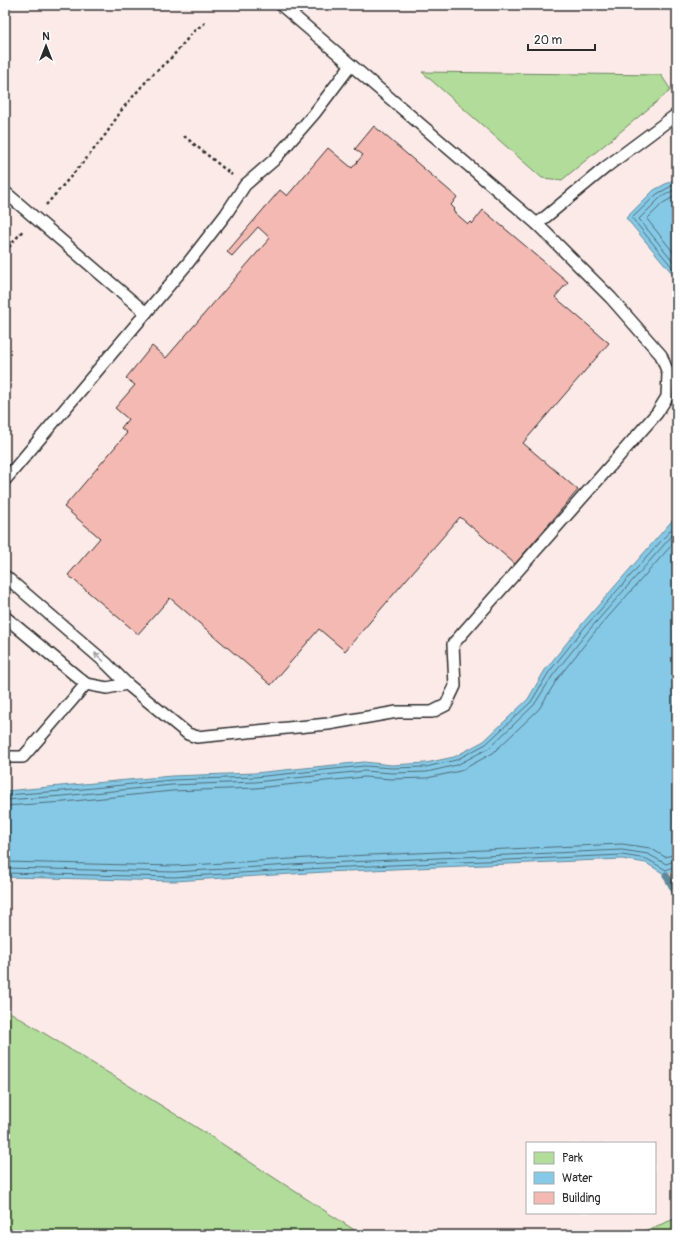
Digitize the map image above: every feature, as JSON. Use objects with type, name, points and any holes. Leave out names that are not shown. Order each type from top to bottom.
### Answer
[{"type":"lane","points":[[5,576],[106,663],[127,684],[188,734],[197,737],[328,724],[397,712],[432,712],[446,705],[455,686],[453,644],[657,413],[667,397],[668,373],[661,355],[611,298],[537,224],[281,5]]},
{"type":"lane","points":[[5,480],[188,264],[226,214],[245,185],[274,160],[314,114],[351,65]]},
{"type":"lane","points":[[537,224],[606,167],[677,114]]},
{"type":"lane","points":[[5,192],[146,313]]},
{"type":"lane","points":[[5,617],[86,684],[107,688],[127,684]]},
{"type":"lane","points":[[5,757],[23,757],[86,684]]},
{"type":"path","points":[[5,252],[86,159],[106,134],[123,108],[145,83],[172,57],[194,31],[204,23]]},
{"type":"path","points":[[184,136],[245,185]]},
{"type":"shaded area","points":[[5,5],[677,5],[677,1235],[5,1235]]},
{"type":"green space","points":[[422,72],[661,75],[671,90],[562,180],[542,178]]},
{"type":"green space","points":[[5,1009],[204,1132],[362,1235],[5,1235]]},
{"type":"green space","points":[[677,1218],[677,1235],[634,1235]]},
{"type":"water","points":[[677,178],[677,279],[626,218],[654,190]]},
{"type":"water","points":[[677,515],[677,868],[666,875],[646,863],[622,859],[325,872],[174,881],[5,877],[5,791],[172,776],[255,773],[364,762],[392,765],[426,763],[454,757],[484,741],[528,699],[545,670],[582,624]]},
{"type":"building","points":[[374,126],[457,197],[451,205],[455,209],[453,211],[468,224],[470,222],[472,224],[483,210],[568,282],[555,297],[609,343],[523,443],[578,490],[515,564],[460,517],[345,651],[319,629],[271,685],[170,598],[138,634],[68,575],[100,538],[64,507],[127,433],[121,428],[128,419],[115,408],[135,385],[126,378],[152,346],[166,358],[270,238],[258,227],[232,256],[227,252],[280,190],[287,196],[328,148],[352,168],[363,155],[355,149]]},
{"type":"waterway","points":[[666,875],[677,895]]}]
